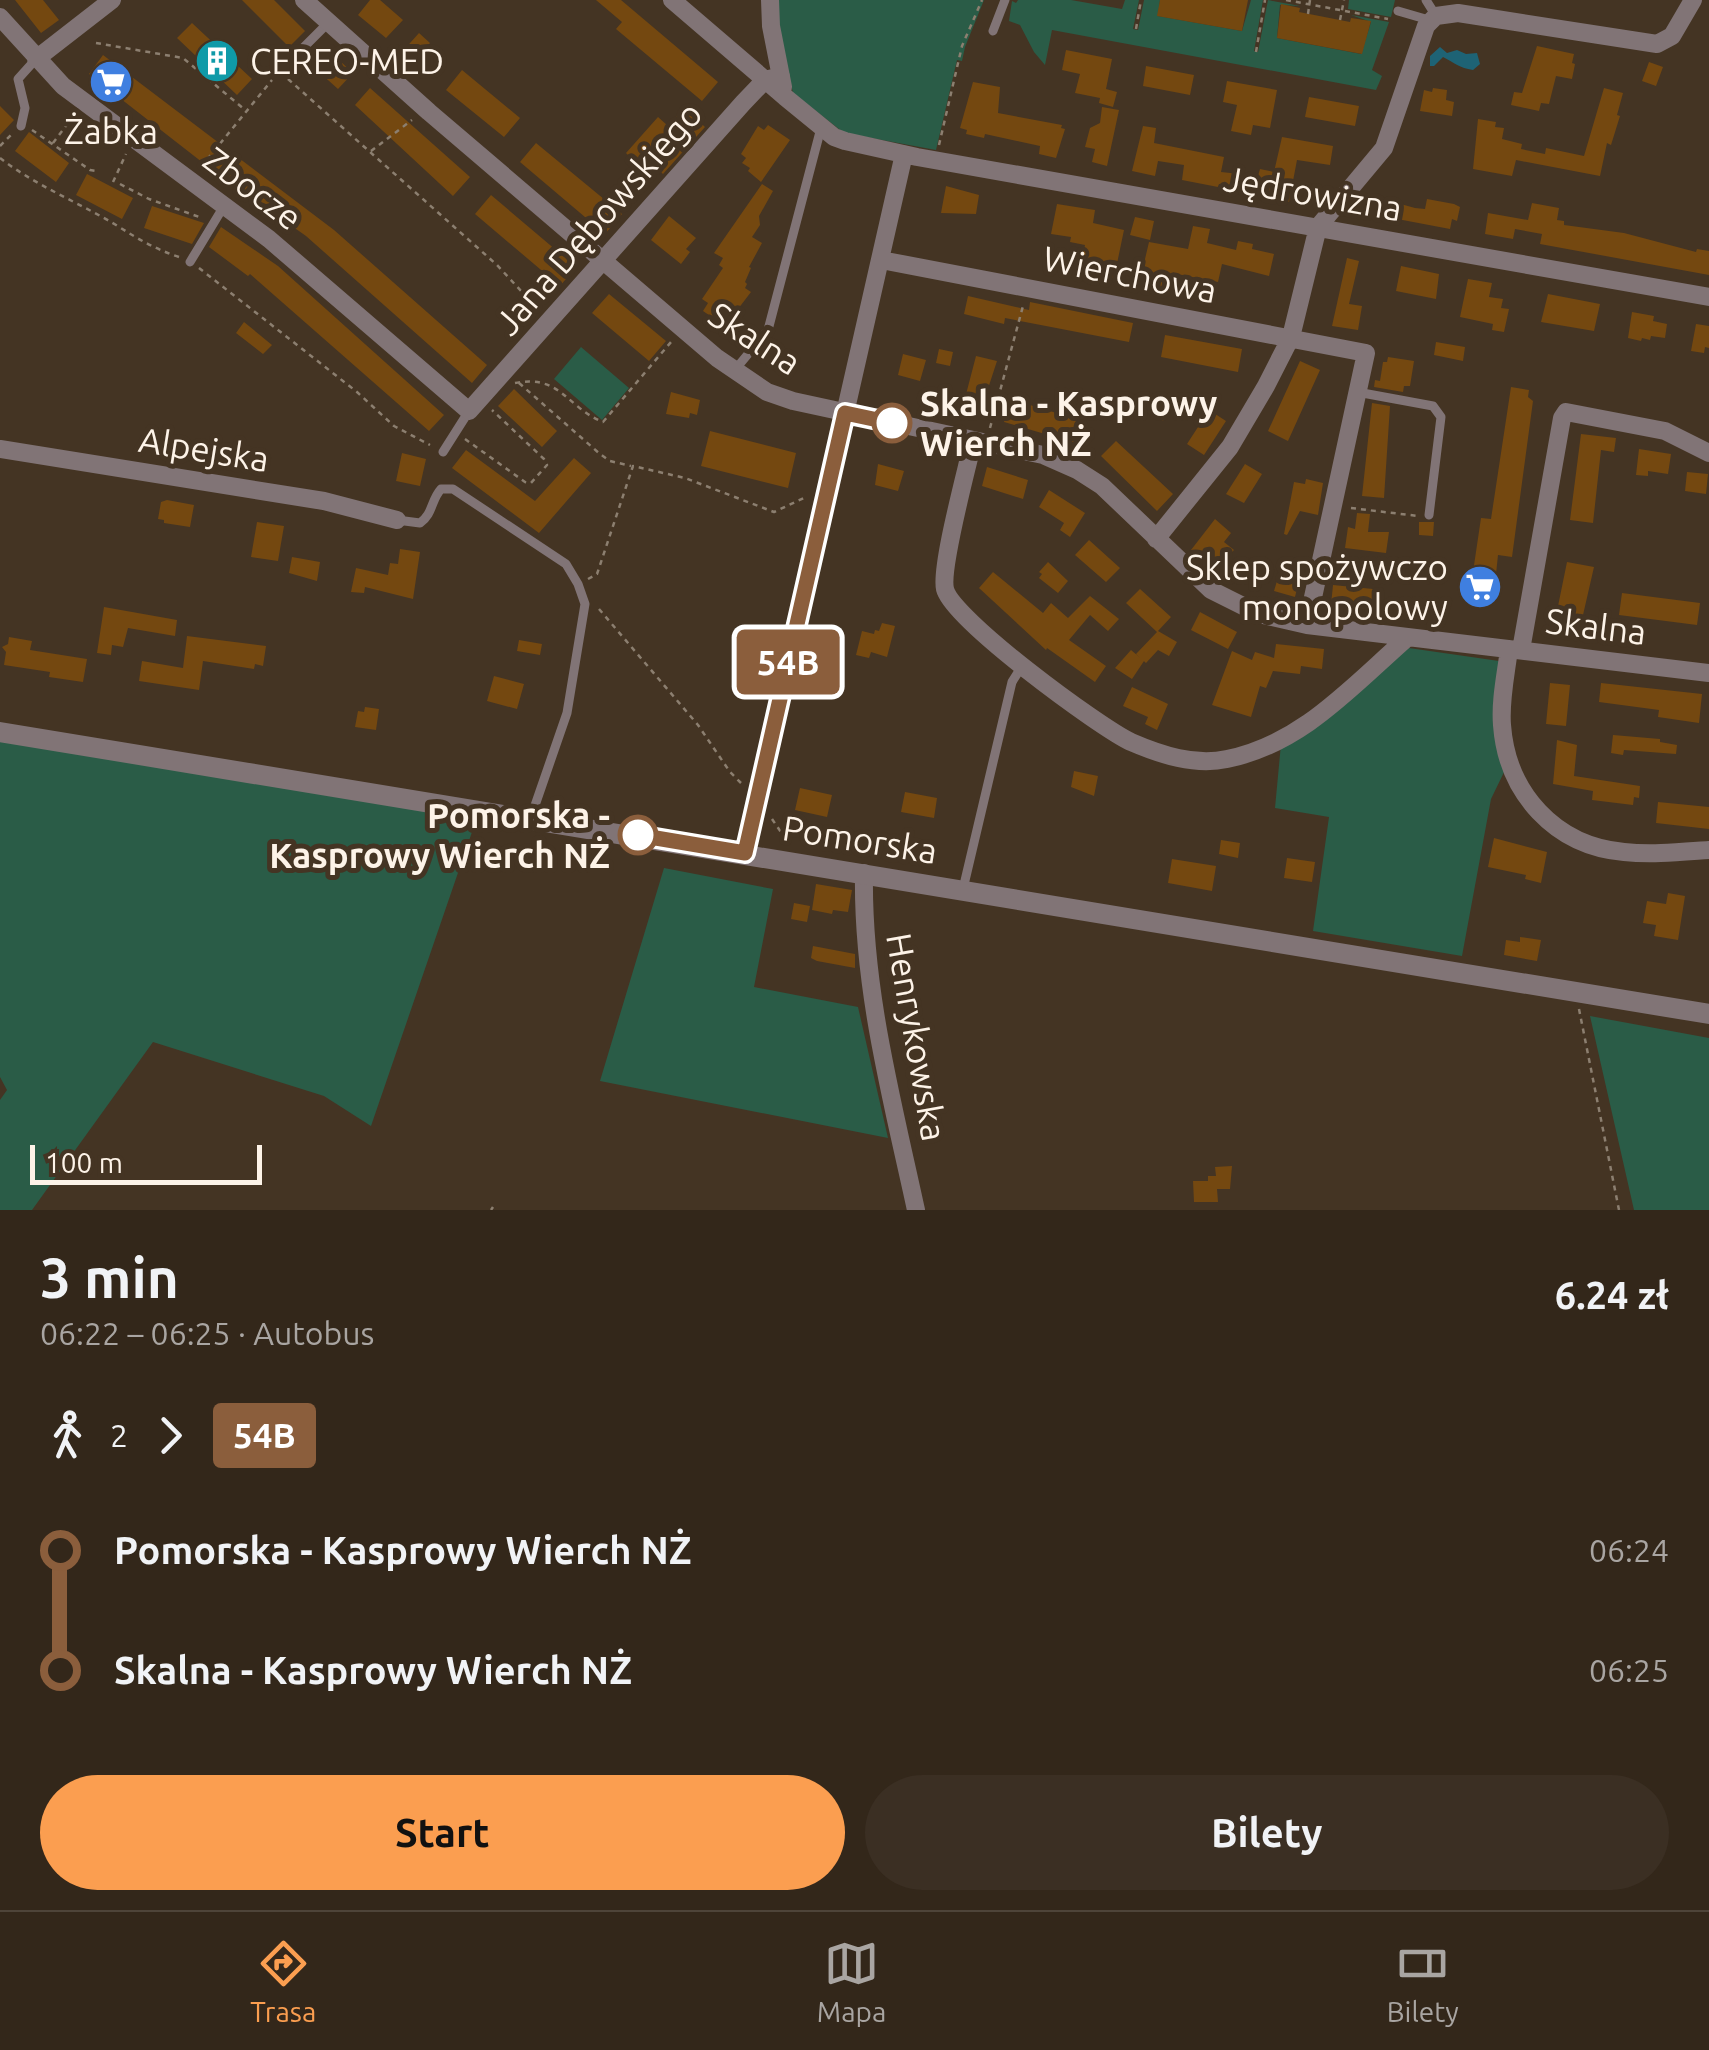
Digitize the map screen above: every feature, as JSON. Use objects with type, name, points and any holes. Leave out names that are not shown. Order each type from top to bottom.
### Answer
[{"type":"street","points":[[36,59],[112,0]]},
{"type":"street","name":"Skalna","points":[[304,0],[602,261],[734,371],[767,392],[845,413],[981,438],[1077,470],[1102,486],[1211,590],[1259,614],[1307,625],[1709,673]]},
{"type":"street","points":[[770,0],[773,78]]},
{"type":"street","points":[[1156,539],[1230,448],[1291,337],[1318,227],[1384,148],[1431,12],[1487,15],[1658,44],[1672,36],[1694,0]]},
{"type":"street","name":"Jędrowizna","points":[[681,3],[773,78],[785,97],[840,139],[929,159],[1709,297]]},
{"type":"street","name":"Zbocze","points":[[0,18],[36,59],[219,214],[319,280],[474,405]]},
{"type":"street","name":"Jana Dębowskiego","points":[[474,405],[773,78]]},
{"type":"street","points":[[745,853],[904,154]]},
{"type":"street","name":"Wierchowa","points":[[882,260],[1366,353],[1357,392]]},
{"type":"street","points":[[1307,625],[1357,392]]},
{"type":"street","points":[[1709,453],[1666,431],[1566,412],[1515,650],[1502,730],[1512,774],[1543,818],[1570,836],[1612,850],[1709,850]]},
{"type":"street","points":[[981,438],[944,585],[948,597],[961,614],[1120,736],[1177,757],[1218,761],[1259,750],[1292,734],[1333,705],[1408,638]]},
{"type":"street","name":"Alpejska","points":[[0,449],[324,501],[397,520]]},
{"type":"street","name":"Pomorska","points":[[0,732],[1709,1014]]},
{"type":"street","name":"Henrykowska","points":[[864,873],[873,1006],[916,1210]]},
{"type":"lane","points":[[993,31],[1006,0]]},
{"type":"lane","points":[[1396,16],[1431,12]]},
{"type":"lane","points":[[280,71],[328,23]]},
{"type":"lane","points":[[22,124],[25,108],[18,79],[36,59]]},
{"type":"lane","points":[[734,371],[768,330],[822,126]]},
{"type":"lane","points":[[190,262],[219,214]]},
{"type":"lane","points":[[1357,392],[1438,410],[1442,417],[1429,516]]},
{"type":"lane","points":[[442,452],[474,405]]},
{"type":"lane","points":[[397,520],[420,524],[441,489],[453,489],[550,551],[566,564],[578,584],[585,604],[567,713],[530,817]]},
{"type":"lane","points":[[963,889],[1012,682],[1023,664]]},
{"type":"path","points":[[929,159],[940,144],[962,46],[982,0]]},
{"type":"path","points":[[1136,29],[1141,0]]},
{"type":"path","points":[[1256,52],[1265,0]]},
{"type":"path","points":[[1286,0],[1396,16]]},
{"type":"path","points":[[1340,20],[1344,0]]},
{"type":"path","points":[[1308,14],[1310,2]]},
{"type":"path","points":[[96,43],[183,58],[245,110]]},
{"type":"path","points":[[194,176],[280,71],[497,265],[549,321]]},
{"type":"path","points":[[52,144],[78,110]]},
{"type":"path","points":[[370,152],[419,115]]},
{"type":"path","points":[[0,146],[22,124],[90,170],[98,171]]},
{"type":"path","points":[[113,182],[129,148]]},
{"type":"path","points":[[0,158],[24,177],[115,224],[132,238],[190,262],[357,392],[394,426],[442,452]]},
{"type":"path","points":[[120,184],[178,209],[219,214]]},
{"type":"path","points":[[178,209],[181,199]]},
{"type":"path","points":[[981,438],[1026,293]]},
{"type":"path","points":[[508,386],[519,382],[550,384],[603,422],[680,334]]},
{"type":"path","points":[[519,382],[610,461],[685,478],[774,512],[806,497]]},
{"type":"path","points":[[455,432],[525,482],[538,478],[547,465],[544,458],[474,405]]},
{"type":"path","points":[[633,466],[597,574],[578,584],[698,724],[741,783]]},
{"type":"path","points":[[1338,506],[1429,516]]},
{"type":"path","points":[[767,811],[792,849]]},
{"type":"path","points":[[1578,992],[1584,1047],[1619,1210]]},
{"type":"green space","points":[[774,0],[984,0],[962,61],[957,60],[936,150],[844,133],[793,93]]},
{"type":"green space","points":[[1071,0],[1122,9],[1125,0],[1139,0],[1133,29],[1138,30],[1144,0],[1160,0],[1158,16],[1242,31],[1251,0],[1263,0],[1254,51],[1258,52],[1268,0],[1300,6],[1280,5],[1277,38],[1361,54],[1371,22],[1351,15],[1389,22],[1372,70],[1382,76],[1376,90],[1052,30],[1045,65],[1020,25],[1009,21],[1012,1]]},
{"type":"green space","points":[[1349,0],[1395,0],[1391,17],[1348,9]]},
{"type":"green space","points":[[581,347],[629,388],[602,420],[554,379]]},
{"type":"green space","points":[[1402,647],[1499,661],[1506,768],[1491,799],[1462,956],[1313,931],[1329,817],[1275,808],[1281,744]]},
{"type":"green space","points":[[0,740],[457,816],[472,832],[371,1126],[324,1096],[153,1042],[32,1210],[0,1210],[0,1100],[7,1090],[0,1077]]},
{"type":"green space","points":[[664,868],[773,889],[754,987],[858,1007],[888,1138],[600,1081]]},
{"type":"green space","points":[[1590,1016],[1709,1038],[1709,1210],[1634,1210]]},
{"type":"water","points":[[1440,47],[1447,53],[1477,53],[1480,64],[1473,70],[1443,57],[1430,66],[1430,56]]},
{"type":"building","points":[[15,0],[43,0],[59,20],[41,33]]},
{"type":"building","points":[[242,0],[274,0],[305,31],[289,47]]},
{"type":"building","points":[[370,0],[380,0],[403,20],[386,38],[358,15]]},
{"type":"building","points":[[596,0],[621,0],[718,82],[702,101],[616,29],[622,22]]},
{"type":"building","points":[[1160,0],[1248,0],[1242,31],[1157,16]]},
{"type":"building","points":[[1281,4],[1300,8],[1299,12],[1350,22],[1351,18],[1371,21],[1362,54],[1277,38]]},
{"type":"building","name":"CEREO-MED","points":[[192,23],[252,79],[237,95],[177,38]]},
{"type":"building","points":[[419,33],[430,43],[414,63],[402,52]]},
{"type":"building","points":[[324,46],[353,73],[338,89],[309,63]]},
{"type":"building","points":[[1537,46],[1574,54],[1575,64],[1572,79],[1556,76],[1549,104],[1541,103],[1539,111],[1511,105],[1514,92],[1522,93]]},
{"type":"building","points":[[1066,50],[1112,59],[1106,89],[1117,92],[1113,107],[1099,103],[1100,98],[1075,93],[1080,74],[1062,70]]},
{"type":"building","points":[[103,55],[334,230],[487,365],[472,383],[306,236],[207,166],[89,74]]},
{"type":"building","points":[[1649,62],[1663,67],[1656,86],[1642,81]]},
{"type":"building","points":[[1146,66],[1194,75],[1190,95],[1143,86]]},
{"type":"building","points":[[462,70],[520,118],[504,137],[446,90]]},
{"type":"building","points":[[1227,81],[1277,90],[1270,128],[1253,125],[1251,135],[1231,131],[1237,105],[1223,102]]},
{"type":"building","points":[[973,82],[1000,87],[998,113],[1062,125],[1065,129],[1056,158],[1039,154],[1040,146],[985,134],[984,138],[966,134],[967,130],[960,128]]},
{"type":"building","points":[[370,88],[470,177],[453,196],[355,105]]},
{"type":"building","points":[[1433,88],[1447,90],[1446,100],[1454,102],[1452,116],[1420,111],[1424,90],[1432,92]]},
{"type":"building","points":[[1604,88],[1623,93],[1617,115],[1620,116],[1611,145],[1607,143],[1600,176],[1516,160],[1512,176],[1473,169],[1478,119],[1496,122],[1495,127],[1504,128],[1502,139],[1522,144],[1521,149],[1545,154],[1546,148],[1584,156]]},
{"type":"building","points":[[1309,97],[1359,106],[1355,126],[1305,117]]},
{"type":"building","points":[[0,106],[14,120],[0,135]]},
{"type":"building","points":[[1102,107],[1119,110],[1107,166],[1092,162],[1095,149],[1085,147],[1090,128],[1100,123]]},
{"type":"building","points":[[690,113],[705,127],[663,174],[656,167],[639,188],[629,180],[640,167],[626,153],[658,117],[668,126],[678,115],[684,121]]},
{"type":"building","points":[[768,125],[790,140],[761,182],[742,163],[746,158],[741,154],[758,126],[764,130]]},
{"type":"building","points":[[1143,126],[1156,128],[1154,143],[1224,157],[1221,172],[1258,176],[1260,169],[1274,172],[1282,137],[1333,146],[1330,165],[1297,160],[1289,202],[1245,193],[1246,187],[1218,187],[1182,180],[1184,165],[1158,161],[1155,176],[1132,171]]},
{"type":"building","points":[[29,132],[69,163],[56,182],[15,151]]},
{"type":"building","points":[[536,143],[622,214],[605,234],[520,162]]},
{"type":"building","points":[[87,174],[133,198],[122,219],[76,195]]},
{"type":"building","points":[[762,184],[773,191],[752,237],[762,243],[745,282],[745,288],[751,292],[725,326],[703,311],[708,303],[702,299],[723,268],[719,265],[723,258],[714,253]]},
{"type":"building","points":[[946,186],[979,195],[976,214],[941,213]]},
{"type":"building","points":[[491,195],[576,267],[560,286],[475,214]]},
{"type":"building","points":[[1372,196],[1415,208],[1425,209],[1427,199],[1460,207],[1457,221],[1452,219],[1450,229],[1371,214],[1363,210]]},
{"type":"building","points":[[1532,203],[1559,208],[1557,220],[1564,221],[1564,225],[1624,233],[1696,252],[1709,251],[1709,275],[1540,244],[1542,234],[1515,229],[1513,239],[1485,234],[1488,213],[1528,220]]},
{"type":"building","points":[[1057,204],[1095,210],[1093,223],[1124,230],[1114,278],[1079,272],[1085,245],[1070,242],[1071,237],[1051,234]]},
{"type":"building","points":[[152,206],[204,223],[192,244],[144,228]]},
{"type":"building","points":[[669,216],[696,238],[686,249],[690,252],[681,264],[651,240]]},
{"type":"building","points":[[1135,217],[1154,221],[1150,240],[1130,235]]},
{"type":"building","points":[[1193,226],[1210,229],[1207,243],[1236,250],[1238,241],[1274,254],[1269,276],[1222,264],[1218,282],[1172,273],[1169,296],[1149,292],[1151,279],[1141,276],[1149,242],[1188,249]]},
{"type":"building","points":[[221,227],[278,266],[444,415],[429,431],[250,274],[209,247]]},
{"type":"building","points":[[1347,258],[1359,261],[1349,304],[1362,306],[1358,330],[1332,326]]},
{"type":"building","points":[[1401,266],[1439,274],[1436,299],[1396,291]]},
{"type":"building","points":[[1468,279],[1492,283],[1489,297],[1503,299],[1501,308],[1509,309],[1504,332],[1492,330],[1493,324],[1460,317]]},
{"type":"building","points":[[609,294],[666,341],[649,361],[592,313]]},
{"type":"building","points":[[1548,294],[1600,304],[1594,331],[1541,322]]},
{"type":"building","points":[[968,296],[1029,310],[1030,302],[1133,323],[1129,342],[1005,318],[1004,324],[964,314]]},
{"type":"building","points":[[1632,312],[1654,316],[1653,321],[1667,324],[1665,338],[1628,338]]},
{"type":"building","points":[[244,322],[272,345],[263,354],[236,333]]},
{"type":"building","points":[[1696,324],[1709,326],[1709,348],[1705,347],[1704,353],[1691,351]]},
{"type":"building","points":[[1165,335],[1242,349],[1238,372],[1161,357]]},
{"type":"building","points":[[1436,342],[1465,347],[1463,361],[1434,355]]},
{"type":"building","points":[[939,349],[953,352],[950,366],[936,363]]},
{"type":"building","points":[[903,354],[926,360],[920,381],[898,375]]},
{"type":"building","points":[[976,356],[997,361],[982,407],[964,402]]},
{"type":"building","points":[[1388,357],[1414,361],[1410,386],[1404,386],[1403,392],[1374,387]]},
{"type":"building","points":[[1300,361],[1320,370],[1288,441],[1268,431]]},
{"type":"building","points":[[1511,387],[1529,390],[1528,397],[1533,401],[1512,557],[1498,555],[1493,603],[1464,600],[1467,571],[1473,572],[1481,518],[1491,519]]},
{"type":"building","points":[[514,389],[557,431],[542,447],[498,406]]},
{"type":"building","points":[[671,392],[700,400],[697,415],[690,413],[689,418],[666,414]]},
{"type":"building","points":[[1010,399],[1086,422],[1079,444],[1004,422]]},
{"type":"building","points":[[1155,401],[1170,410],[1163,421],[1148,412]]},
{"type":"building","points":[[1372,403],[1390,406],[1384,498],[1362,496]]},
{"type":"building","points":[[1209,410],[1226,421],[1204,455],[1187,444]]},
{"type":"building","points":[[710,431],[796,453],[788,488],[701,466]]},
{"type":"building","points":[[1581,434],[1616,438],[1614,452],[1601,450],[1593,523],[1570,520]]},
{"type":"building","points":[[1116,441],[1173,494],[1157,511],[1101,456]]},
{"type":"building","points":[[1639,449],[1671,454],[1668,474],[1648,471],[1648,476],[1636,475]]},
{"type":"building","points":[[466,450],[535,501],[574,458],[591,473],[539,533],[452,468]]},
{"type":"building","points":[[402,453],[426,459],[420,486],[396,481]]},
{"type":"building","points":[[878,464],[904,471],[898,491],[875,485]]},
{"type":"building","points":[[1245,464],[1262,474],[1244,503],[1226,494]]},
{"type":"building","points":[[987,467],[1028,480],[1023,499],[982,486]]},
{"type":"building","points":[[1687,472],[1708,474],[1706,494],[1685,491]]},
{"type":"building","points":[[1306,479],[1323,483],[1318,515],[1300,511],[1287,535],[1284,534],[1294,482],[1305,484]]},
{"type":"building","points":[[1049,490],[1085,513],[1070,537],[1060,530],[1064,523],[1039,507]]},
{"type":"building","points":[[161,502],[194,505],[190,527],[158,519]]},
{"type":"building","points":[[1357,513],[1370,514],[1368,532],[1389,532],[1386,553],[1345,548],[1348,527],[1355,529]]},
{"type":"building","points":[[1215,519],[1231,533],[1224,542],[1234,550],[1220,565],[1204,552],[1198,556],[1191,550]]},
{"type":"building","points":[[257,522],[284,526],[278,561],[251,557]]},
{"type":"building","points":[[1419,522],[1434,522],[1433,536],[1419,535]]},
{"type":"building","points":[[1089,540],[1120,568],[1106,582],[1075,555]]},
{"type":"building","points":[[400,549],[420,552],[413,599],[365,587],[364,593],[351,592],[356,568],[388,575],[390,563],[398,564]]},
{"type":"building","points":[[292,557],[320,562],[317,581],[289,573]]},
{"type":"building","points":[[1048,562],[1068,581],[1058,593],[1039,578]]},
{"type":"building","points":[[1567,562],[1594,567],[1583,615],[1557,611]]},
{"type":"building","points":[[1280,571],[1300,576],[1295,597],[1274,591]]},
{"type":"building","points":[[993,572],[1043,613],[1051,603],[1068,618],[1090,596],[1119,619],[1108,631],[1090,615],[1069,640],[1106,666],[1095,682],[1046,650],[979,588]]},
{"type":"building","points":[[1333,585],[1373,589],[1371,609],[1331,605]]},
{"type":"building","points":[[1140,589],[1171,617],[1158,631],[1177,642],[1169,656],[1158,650],[1146,663],[1136,654],[1157,632],[1126,603]]},
{"type":"building","points":[[1622,593],[1700,603],[1697,625],[1619,615]]},
{"type":"building","points":[[104,607],[177,620],[175,636],[128,628],[123,647],[112,645],[111,655],[97,653]]},
{"type":"building","points":[[1200,612],[1237,632],[1228,649],[1191,630]]},
{"type":"building","points":[[882,623],[895,626],[887,657],[871,652],[869,658],[856,655],[862,631],[874,634]]},
{"type":"building","points":[[187,636],[266,646],[263,666],[255,664],[254,669],[203,661],[199,690],[139,681],[142,661],[183,668]]},
{"type":"building","points":[[9,637],[32,641],[30,650],[87,659],[83,682],[4,665],[6,652],[2,647],[8,644]]},
{"type":"building","points":[[519,640],[542,644],[540,655],[517,651]]},
{"type":"building","points":[[1276,644],[1324,649],[1322,669],[1301,666],[1300,674],[1273,671],[1266,688],[1260,686],[1251,717],[1212,705],[1232,651],[1252,660],[1255,652],[1274,658]]},
{"type":"building","points":[[1131,650],[1144,661],[1132,679],[1115,668]]},
{"type":"building","points":[[494,676],[524,684],[517,709],[487,701]]},
{"type":"building","points":[[1550,683],[1570,685],[1566,726],[1546,724]]},
{"type":"building","points":[[1601,683],[1702,694],[1699,723],[1658,717],[1659,710],[1599,702]]},
{"type":"building","points":[[1132,687],[1168,704],[1157,730],[1145,724],[1148,717],[1123,706]]},
{"type":"building","points":[[365,707],[379,709],[376,730],[355,727],[358,711],[364,712]]},
{"type":"building","points":[[1613,735],[1660,739],[1677,745],[1676,754],[1624,750],[1623,755],[1611,753]]},
{"type":"building","points":[[1557,740],[1577,745],[1574,776],[1640,786],[1639,798],[1634,797],[1633,805],[1592,800],[1593,791],[1553,784]]},
{"type":"building","points":[[1074,771],[1098,776],[1094,796],[1071,787]]},
{"type":"building","points":[[800,788],[832,795],[827,817],[795,810]]},
{"type":"building","points":[[905,792],[937,798],[934,818],[901,812]]},
{"type":"building","points":[[1658,802],[1709,807],[1709,829],[1656,823]]},
{"type":"building","points":[[1494,838],[1547,852],[1541,883],[1525,879],[1526,875],[1488,867]]},
{"type":"building","points":[[1221,840],[1240,843],[1238,858],[1219,854]]},
{"type":"building","points":[[1287,858],[1315,862],[1312,882],[1284,878]]},
{"type":"building","points":[[1172,859],[1216,866],[1212,891],[1168,883]]},
{"type":"building","points":[[816,884],[852,890],[848,912],[812,910]]},
{"type":"building","points":[[1668,893],[1685,896],[1678,940],[1654,936],[1656,925],[1643,923],[1647,901],[1666,904]]},
{"type":"building","points":[[794,903],[810,906],[807,922],[791,919]]},
{"type":"building","points":[[1520,937],[1541,940],[1537,961],[1504,955],[1506,940],[1520,942]]},
{"type":"building","points":[[813,946],[855,954],[855,968],[811,958]]},
{"type":"building","points":[[1232,1166],[1230,1189],[1217,1189],[1218,1202],[1194,1202],[1193,1181],[1208,1181],[1208,1176],[1216,1176],[1215,1167]]},
{"type":"bus line","name":"54B","points":[[638,835],[745,853],[845,413],[892,423]]},
{"type":"place","name":"CEREO-MED","points":[[217,61]]},
{"type":"place","name":"Żabka","points":[[111,82]]},
{"type":"place","name":"Skalna - Kasprowy Wierch NŻ","points":[[892,423]]},
{"type":"place","name":"Sklep spożywczo monopolowy","points":[[1480,587]]},
{"type":"place","name":"Pomorska - Kasprowy Wierch NŻ","points":[[638,835]]}]
